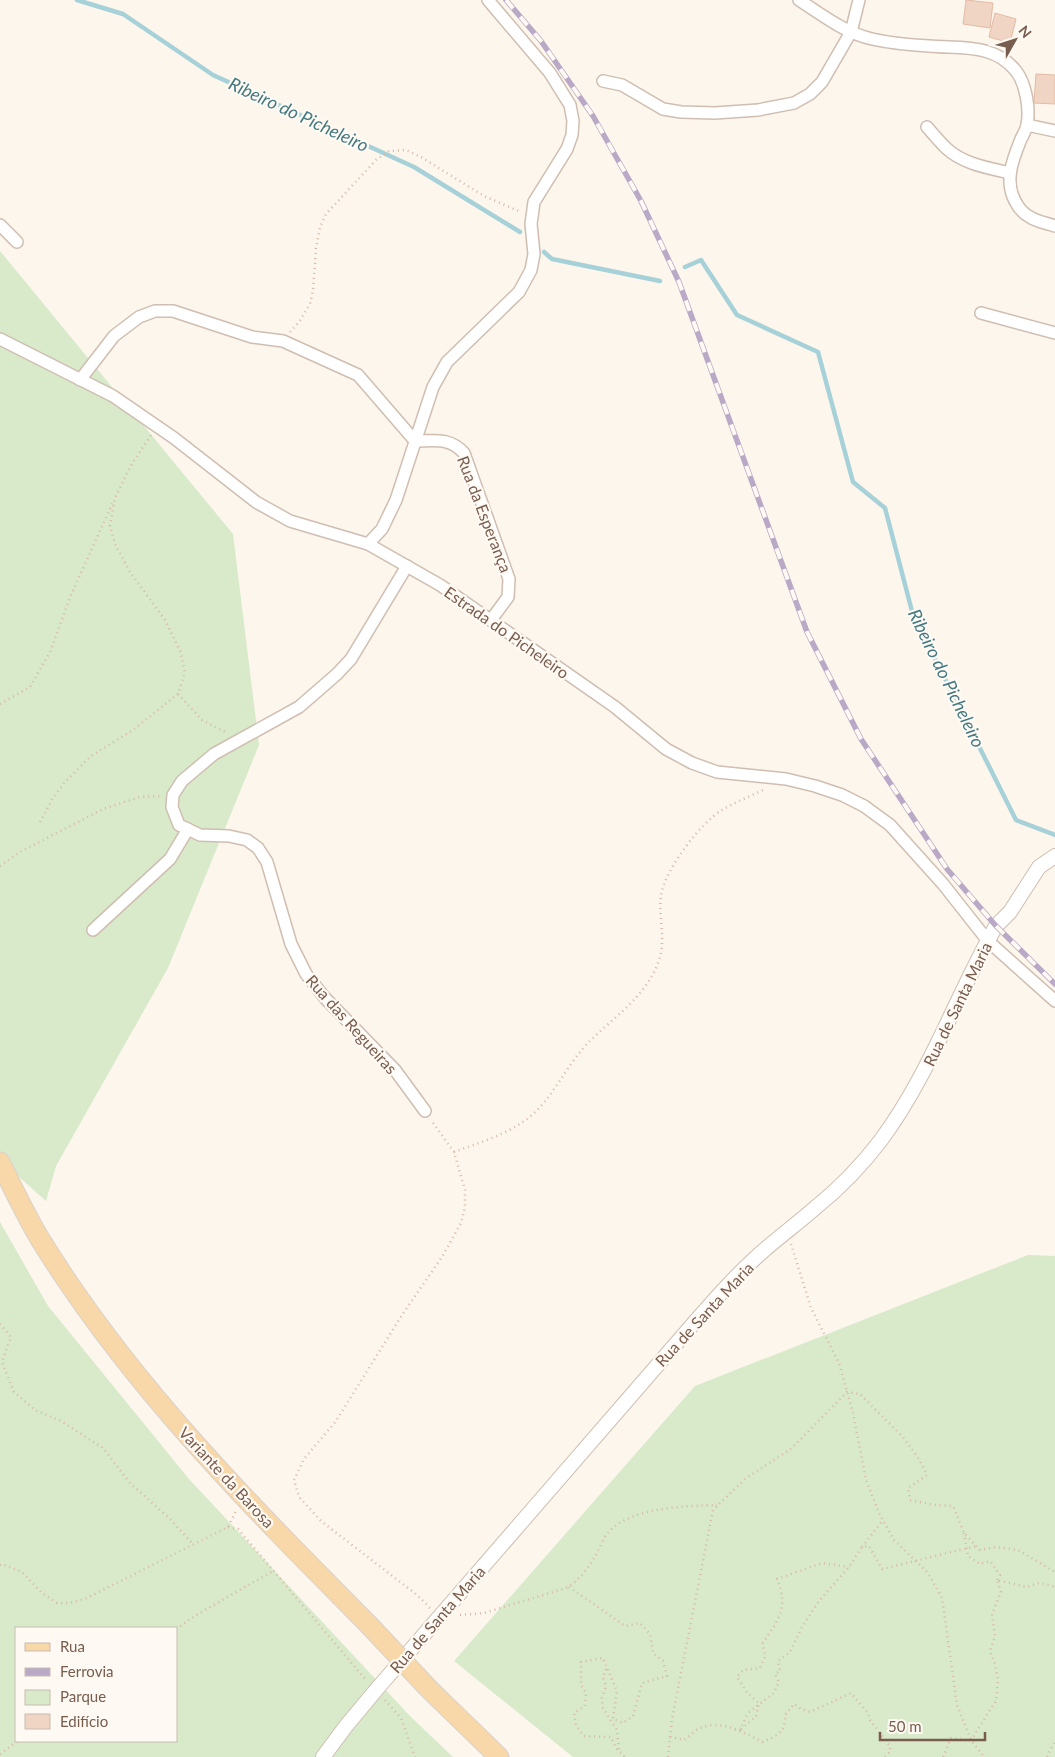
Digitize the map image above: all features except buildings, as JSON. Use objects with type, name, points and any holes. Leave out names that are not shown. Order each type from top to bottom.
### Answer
[{"type":"main road","name":"Variante da Barosa","points":[[0,1162],[26,1212],[55,1261],[86,1307],[136,1374],[201,1451],[429,1689],[499,1757]]},
{"type":"street","points":[[368,544],[382,529],[396,500],[433,387],[447,362],[520,292],[531,270],[534,254],[531,224],[534,202],[567,148],[572,135],[573,121],[570,105],[550,73],[488,0]]},
{"type":"street","points":[[799,0],[843,29],[872,39],[929,46],[970,48],[1001,56],[1015,70],[1023,82],[1026,97],[1027,125],[1015,154],[1010,173],[1010,187],[1018,207],[1030,218],[1055,226]]},
{"type":"street","points":[[604,80],[622,85],[663,109],[681,112],[715,113],[758,110],[794,102],[810,94],[822,82],[851,32],[859,0]]},
{"type":"street","points":[[1027,125],[1055,131]]},
{"type":"street","points":[[927,127],[948,149],[962,159],[1010,173]]},
{"type":"street","points":[[0,225],[17,242]]},
{"type":"street","points":[[80,380],[114,336],[139,317],[154,311],[173,311],[252,336],[282,341],[358,374],[415,441]]},
{"type":"street","points":[[981,313],[1055,334]]},
{"type":"street","name":"Estrada do Picheleiro","points":[[0,339],[113,396],[174,438],[256,502],[290,521],[368,544],[440,585],[615,707],[666,749],[692,763],[717,772],[786,779],[842,794],[864,806],[890,825],[943,884],[988,941],[1055,1001]]},
{"type":"street","name":"Rua da Esperança","points":[[415,441],[443,441],[456,445],[464,453],[510,579],[508,597],[491,620]]},
{"type":"street","points":[[93,930],[170,858],[188,829],[180,825],[172,807],[174,796],[182,781],[214,754],[299,707],[337,674],[351,659],[407,566]]},
{"type":"street","name":"Rua das Regueiras","points":[[188,829],[200,836],[229,836],[247,840],[258,848],[267,862],[291,944],[306,974],[325,998],[395,1070],[424,1111]]},
{"type":"street","name":"Rua de Santa Maria","points":[[323,1757],[346,1726],[439,1616],[694,1322],[735,1278],[787,1230],[816,1208],[843,1183],[881,1139],[923,1073],[996,926],[1016,904],[1039,867],[1055,856]]},
{"type":"path","points":[[282,341],[299,322],[310,304],[316,248],[320,226],[326,214],[376,160],[389,151],[406,150],[421,157],[484,196],[532,216]]},
{"type":"path","points":[[0,704],[30,687],[50,652],[71,595],[115,498],[130,467],[157,426]]},
{"type":"path","points":[[40,822],[52,798],[91,756],[134,730],[178,694],[185,672],[180,651],[165,620],[130,572],[115,544],[110,526],[115,498]]},
{"type":"path","points":[[178,694],[202,720],[221,731],[243,738]]},
{"type":"path","points":[[454,1152],[510,1130],[528,1119],[541,1106],[585,1046],[622,1012],[651,980],[659,961],[662,945],[661,896],[666,880],[683,851],[699,830],[720,810],[786,779]]},
{"type":"path","points":[[0,866],[20,852],[103,809],[140,797],[174,796]]},
{"type":"path","points":[[424,1111],[454,1152],[464,1190],[465,1207],[461,1223],[442,1257],[402,1315],[336,1420],[304,1459],[294,1480],[299,1497],[321,1521],[417,1595],[439,1616],[484,1613],[569,1587],[590,1566],[607,1533],[623,1520],[638,1514],[684,1506],[716,1504]]},
{"type":"path","points":[[787,1230],[811,1308],[839,1363],[866,1480],[883,1520],[894,1540],[928,1573],[942,1598],[957,1705],[971,1740],[984,1757]]},
{"type":"path","points":[[0,1324],[11,1337],[2,1362],[14,1392],[35,1410],[61,1421],[103,1448],[130,1483],[169,1518],[193,1544]]},
{"type":"path","points":[[668,1757],[672,1719],[713,1510],[716,1504],[745,1479],[792,1448],[847,1392]]},
{"type":"path","points":[[847,1392],[860,1394],[903,1437],[919,1459],[927,1475],[908,1488],[910,1500],[934,1505],[953,1506],[964,1533],[968,1556],[980,1564],[990,1561],[1000,1575],[997,1580],[1001,1592],[992,1614],[995,1636],[990,1651],[998,1680],[996,1701],[971,1740]]},
{"type":"path","points":[[740,1730],[748,1713],[774,1693],[779,1682],[775,1674],[780,1670],[778,1661],[790,1652],[802,1627],[820,1601],[849,1567],[883,1520]]},
{"type":"path","points":[[0,1564],[22,1572],[42,1593],[57,1603],[69,1603],[85,1598],[228,1527],[238,1529],[401,1718],[415,1757]]},
{"type":"path","points":[[964,1533],[980,1550],[996,1547],[1018,1550],[1055,1572]]},
{"type":"path","points":[[862,1547],[869,1546],[882,1569],[976,1546]]},
{"type":"path","points":[[760,1703],[748,1694],[737,1677],[743,1670],[760,1668],[765,1657],[763,1643],[784,1604],[777,1579],[822,1563],[849,1567]]},
{"type":"path","points":[[178,1628],[198,1614],[274,1571]]},
{"type":"path","points":[[997,1580],[1027,1587],[1039,1583],[1053,1586],[1055,1583]]},
{"type":"path","points":[[569,1587],[625,1626],[640,1623],[650,1634],[653,1653],[663,1661],[667,1676],[642,1683],[633,1716],[623,1723],[613,1719],[616,1691],[603,1658],[581,1662],[581,1685],[586,1693],[585,1706],[574,1713],[576,1726],[584,1736],[611,1738],[625,1757]]},
{"type":"path","points":[[606,1668],[604,1677],[606,1686],[602,1698],[603,1708],[617,1730],[618,1750]]},
{"type":"path","points":[[736,1729],[763,1742],[780,1734],[785,1725],[785,1715],[794,1704],[800,1709],[810,1712],[851,1693],[868,1713],[870,1720],[890,1746],[890,1752],[885,1757]]},
{"type":"path","points":[[740,1730],[756,1718],[760,1703]]},
{"type":"path","points":[[670,1737],[684,1740],[699,1729],[716,1725],[740,1730]]},
{"type":"path","points":[[943,1757],[951,1738],[971,1740]]},
{"type":"path","points":[[1047,1757],[1055,1741]]},
{"type":"path","points":[[0,1754],[17,1742]]},
{"type":"green space","points":[[0,251],[233,534],[259,745],[168,968],[56,1166],[46,1201],[0,1160]]},
{"type":"green space","points":[[0,1222],[48,1306],[189,1479],[410,1716],[453,1757],[0,1757]]},
{"type":"green space","points":[[1028,1255],[1055,1256],[1055,1757],[573,1757],[454,1661],[695,1386]]},
{"type":"waterway","name":"Ribeiro do Picheleiro","points":[[77,0],[123,14],[213,75],[414,167],[520,232]]},
{"type":"waterway","points":[[544,252],[552,259],[660,281]]},
{"type":"waterway","name":"Ribeiro do Picheleiro","points":[[685,267],[701,260],[737,315],[818,352],[853,482],[885,508],[913,615],[1016,820],[1055,835]]},
{"type":"railway","points":[[506,0],[541,41],[593,116],[641,201],[679,282],[807,632],[861,739],[947,869],[996,926],[1055,984]]}]
